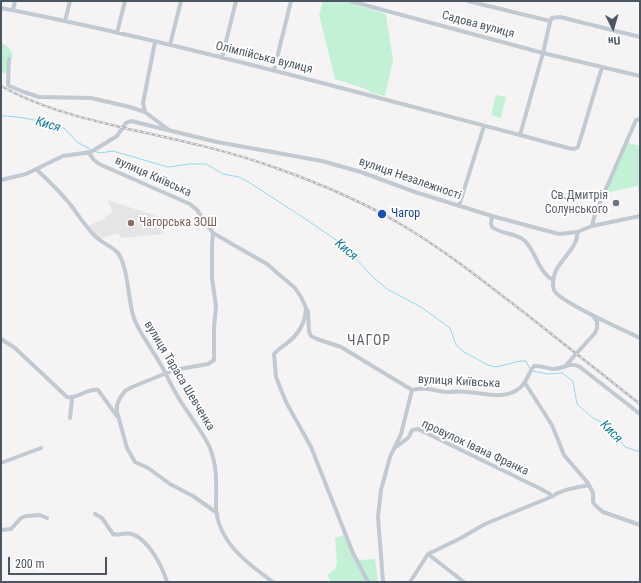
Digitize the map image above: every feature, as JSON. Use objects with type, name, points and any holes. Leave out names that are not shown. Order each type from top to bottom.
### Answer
[{"type":"street","points":[[13,10],[15,1]]},
{"type":"street","points":[[65,21],[70,1]]},
{"type":"street","points":[[117,33],[125,1]]},
{"type":"street","points":[[170,45],[180,1]]},
{"type":"street","points":[[222,58],[236,1]]},
{"type":"street","points":[[274,70],[291,1]]},
{"type":"street","name":"Садова вулиця","points":[[350,1],[543,53],[640,76]]},
{"type":"street","points":[[468,1],[550,21]]},
{"type":"street","name":"Олімпійська вулиця","points":[[1,8],[65,21],[274,70],[574,149],[578,147],[602,67]]},
{"type":"street","points":[[520,135],[543,53],[550,21],[553,17],[560,17],[640,37]]},
{"type":"street","points":[[145,112],[143,103],[155,42]]},
{"type":"street","points":[[9,60],[8,85],[24,92],[42,97],[91,98],[145,112],[171,131]]},
{"type":"street","points":[[592,226],[636,120],[640,119]]},
{"type":"street","name":"вулиця Незалежності","points":[[90,152],[119,135],[126,123],[131,121],[216,142],[322,161],[361,172],[459,206],[559,234],[577,232],[592,226],[640,216]]},
{"type":"street","points":[[459,206],[484,126]]},
{"type":"street","points":[[1,180],[21,176],[63,156],[90,152]]},
{"type":"street","name":"вулиця Київська","points":[[90,152],[94,160],[99,164],[187,202],[197,210],[213,233],[263,261],[275,270],[295,288],[309,316],[309,332],[312,337],[341,347],[412,390],[423,388],[446,392],[468,392],[486,395],[499,395],[514,392],[525,383]]},
{"type":"street","name":"вулиця Тараса Шевченка","points":[[36,169],[63,196],[94,235],[102,243],[118,254],[124,270],[130,303],[135,320],[181,402],[204,436],[211,451],[216,474],[217,513],[223,532],[231,546],[240,556],[273,582]]},
{"type":"street","points":[[492,216],[492,227],[523,239],[546,275],[553,280]]},
{"type":"street","points":[[577,232],[577,241],[558,266],[553,280],[554,290],[558,296],[640,338]]},
{"type":"street","points":[[213,233],[213,284],[216,303],[214,328],[215,358],[208,364],[178,370],[136,385],[125,391],[117,405],[118,418],[127,448],[136,462],[148,468],[170,484],[192,496],[217,513]]},
{"type":"street","points":[[306,308],[305,318],[300,329],[294,337],[274,355],[276,377],[286,402],[311,447],[354,553],[368,582]]},
{"type":"street","points":[[566,365],[597,330],[597,321],[591,314]]},
{"type":"street","points":[[1,339],[13,346],[66,396],[72,398],[92,390],[98,390],[118,418]]},
{"type":"street","points":[[640,414],[578,366],[572,364],[555,369],[537,366],[533,367],[525,383],[552,425],[564,456],[585,478],[589,485],[593,494],[594,504],[600,511],[640,525]]},
{"type":"street","points":[[383,582],[378,517],[381,490],[390,457],[401,434],[412,390]]},
{"type":"street","points":[[70,418],[72,398]]},
{"type":"street","name":"провулок Івана Франка","points":[[394,449],[409,437],[412,430],[418,429],[541,489],[550,494],[551,497]]},
{"type":"street","points":[[1,463],[41,448]]},
{"type":"street","points":[[410,582],[428,554],[462,538],[485,524],[551,497],[564,490],[589,485]]},
{"type":"street","points":[[95,514],[102,518],[113,534],[131,534],[140,540],[157,559],[167,582]]},
{"type":"street","points":[[1,530],[11,528],[19,520],[26,516],[40,515],[47,518]]},
{"type":"street","points":[[428,554],[464,582]]},
{"type":"shaded area","name":"Чагорська ЗОШ","points":[[107,200],[166,219],[163,234],[121,238],[118,233],[100,239],[88,226],[106,218],[105,217],[113,212]]},
{"type":"green space","points":[[343,1],[386,14],[393,60],[385,96],[369,92],[369,90],[335,79],[319,15],[323,2]]},
{"type":"green space","points":[[1,42],[10,49],[13,54],[7,74],[1,72]]},
{"type":"green space","points":[[496,95],[506,97],[501,118],[491,115]]},
{"type":"green space","points":[[625,142],[640,146],[640,209],[638,186],[605,193]]},
{"type":"green space","points":[[345,535],[354,558],[360,560],[375,559],[378,582],[331,582],[327,575],[335,569],[337,562],[335,538]]},
{"type":"waterway","name":"Кися","points":[[1,116],[29,119],[64,128],[77,142],[92,150]]},
{"type":"waterway","name":"Кися","points":[[94,151],[100,153],[113,151],[168,167],[190,164],[206,164],[223,174],[239,177],[342,244],[372,276],[387,289],[421,307],[450,328],[456,345],[464,352],[488,365],[495,367],[526,361],[530,369]]},
{"type":"waterway","name":"Кися","points":[[533,371],[547,374],[562,373],[573,381],[577,404],[593,418],[607,425],[625,447],[640,452]]},
{"type":"railway","points":[[1,86],[47,107],[79,117],[204,146],[261,163],[326,187],[357,201],[402,225],[466,268],[640,404]]},
{"type":"place","name":"Св.Дмитрія Солунського","points":[[616,203]]},
{"type":"place","name":"Чагор","points":[[382,214]]},
{"type":"place","name":"Чагорська ЗОШ","points":[[131,223]]},
{"type":"district","name":"ЧАГОР","points":[[369,341]]}]
